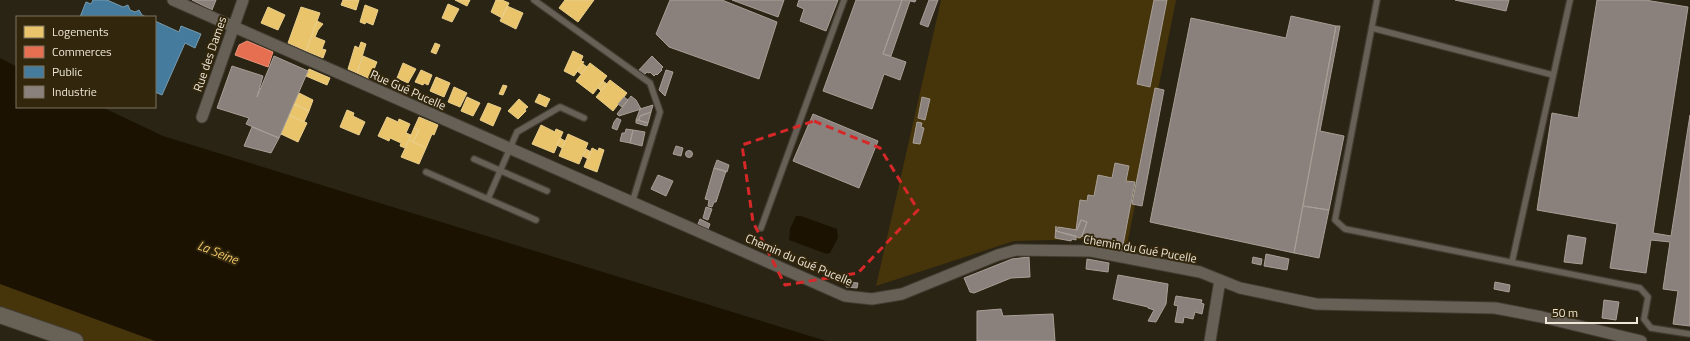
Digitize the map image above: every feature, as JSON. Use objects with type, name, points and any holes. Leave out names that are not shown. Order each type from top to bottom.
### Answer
[{"type":"main road","points":[[0,315],[75,341]]},
{"type":"street","name":"Rue Gué Pucelle","points":[[173,0],[632,203]]},
{"type":"street","name":"Rue des Dames","points":[[202,116],[243,0]]},
{"type":"street","name":"Chemin du Gué Pucelle","points":[[632,203],[845,296],[872,299],[902,294],[998,255],[1016,250],[1091,251],[1200,272],[1240,288],[1316,304],[1495,308],[1542,317],[1640,341]]},
{"type":"street","points":[[1210,341],[1220,280]]},
{"type":"lane","points":[[534,0],[650,83],[660,112],[632,203]]},
{"type":"lane","points":[[761,228],[844,0]]},
{"type":"lane","points":[[1377,0],[1335,220],[1345,229],[1640,288],[1648,297],[1644,319],[1651,328],[1690,334]]},
{"type":"lane","points":[[1512,262],[1570,0]]},
{"type":"lane","points":[[1372,28],[1554,75]]},
{"type":"lane","points":[[488,199],[519,130],[560,107],[584,118]]},
{"type":"lane","points":[[474,159],[547,191]]},
{"type":"lane","points":[[426,172],[536,220]]},
{"type":"highlighted area","points":[[814,121],[880,148],[918,210],[858,273],[785,285],[753,222],[742,145]]},
{"type":"shaded area","points":[[941,0],[1176,0],[1127,245],[1088,239],[1014,241],[876,286]]},
{"type":"shaded area","points":[[0,277],[170,341],[66,341],[0,313]]},
{"type":"water","name":"La Seine","points":[[0,58],[16,66],[16,108],[104,108],[163,136],[826,341],[155,341],[0,284]]},
{"type":"water","points":[[796,216],[801,216],[837,229],[838,238],[830,253],[827,254],[789,240],[790,229]]},
{"type":"building: Logements","points":[[343,0],[359,0],[356,10],[341,5]]},
{"type":"building: Logements","points":[[455,0],[470,0],[467,6]]},
{"type":"building: Logements","points":[[496,0],[502,0],[509,3],[502,18],[491,12]]},
{"type":"building: Logements","points":[[565,0],[594,0],[578,22],[559,8]]},
{"type":"building: Logements","points":[[448,4],[459,9],[452,22],[442,18]]},
{"type":"building: Logements","points":[[365,5],[378,10],[373,25],[366,22],[365,24],[360,22]]},
{"type":"building: Logements","points":[[507,6],[523,13],[516,29],[500,21]]},
{"type":"building: Logements","points":[[268,7],[285,15],[278,30],[261,23]]},
{"type":"building: Logements","points":[[301,7],[320,13],[306,51],[288,43]]},
{"type":"building: Logements","points":[[317,21],[323,24],[315,37],[325,41],[322,49],[326,50],[323,58],[306,51]]},
{"type":"building: Logements","points":[[361,42],[366,44],[357,73],[348,69],[355,46],[359,48]]},
{"type":"building: Logements","points":[[435,43],[440,45],[436,54],[431,52]]},
{"type":"building: Logements","points":[[573,51],[583,56],[581,61],[584,62],[574,76],[564,71]]},
{"type":"building: Logements","points":[[363,56],[377,62],[370,79],[357,73]]},
{"type":"building: Logements","points":[[403,63],[416,69],[408,83],[397,78]]},
{"type":"building: Logements","points":[[590,63],[607,76],[593,94],[576,81]]},
{"type":"building: Logements","points":[[583,64],[587,67],[581,74],[577,71]]},
{"type":"building: Logements","points":[[309,69],[330,78],[327,85],[306,76]]},
{"type":"building: Logements","points":[[421,70],[432,75],[428,85],[415,82]]},
{"type":"building: Logements","points":[[436,77],[450,83],[444,97],[430,91]]},
{"type":"building: Logements","points":[[610,80],[627,93],[613,111],[596,97]]},
{"type":"building: Logements","points":[[603,81],[607,84],[601,91],[598,88]]},
{"type":"building: Logements","points":[[503,85],[507,86],[503,95],[499,94]]},
{"type":"building: Logements","points":[[454,87],[467,93],[460,107],[448,102]]},
{"type":"building: Logements","points":[[299,93],[313,100],[309,111],[294,104]]},
{"type":"building: Logements","points":[[539,94],[550,99],[546,107],[535,102]]},
{"type":"building: Logements","points":[[467,97],[480,103],[473,116],[461,111]]},
{"type":"building: Logements","points":[[519,99],[528,107],[518,119],[508,111]]},
{"type":"building: Logements","points":[[488,103],[501,108],[493,126],[480,120]]},
{"type":"building: Logements","points":[[294,104],[309,111],[304,122],[289,115]]},
{"type":"building: Logements","points":[[347,110],[354,113],[353,116],[365,122],[359,135],[340,127]]},
{"type":"building: Logements","points":[[289,115],[307,123],[298,142],[281,134]]},
{"type":"building: Logements","points":[[387,117],[398,122],[399,119],[410,124],[406,133],[411,135],[405,148],[400,146],[401,143],[390,138],[389,141],[378,136]]},
{"type":"building: Logements","points":[[419,117],[438,125],[426,148],[413,142],[419,130],[414,128]]},
{"type":"building: Logements","points":[[541,125],[555,132],[556,129],[563,132],[554,153],[532,144]]},
{"type":"building: Logements","points":[[414,128],[419,130],[413,142],[409,140]]},
{"type":"building: Logements","points":[[568,134],[588,143],[579,164],[559,156]]},
{"type":"building: Logements","points":[[560,138],[565,141],[562,148],[557,145]]},
{"type":"building: Logements","points":[[409,140],[426,148],[419,164],[401,157]]},
{"type":"building: Logements","points":[[592,148],[598,151],[599,148],[604,150],[597,172],[584,167]]},
{"type":"building: Logements","points":[[586,149],[591,152],[588,159],[583,156]]},
{"type":"building: Commerces","points":[[247,41],[273,52],[268,67],[235,55],[239,45]]},
{"type":"building: Public","points":[[93,0],[107,0],[123,7],[128,5],[130,10],[135,12],[139,10],[144,16],[80,16],[86,2],[91,4]]},
{"type":"building: Public","points":[[156,21],[179,32],[181,26],[201,34],[195,48],[185,43],[162,95],[156,92]]},
{"type":"building: Industrie","points":[[192,0],[216,0],[212,10]]},
{"type":"building: Industrie","points":[[670,0],[722,0],[777,22],[759,79],[669,47],[656,34]]},
{"type":"building: Industrie","points":[[732,0],[784,0],[778,17]]},
{"type":"building: Industrie","points":[[799,0],[838,0],[826,31],[800,21],[804,9],[797,6]]},
{"type":"building: Industrie","points":[[856,0],[902,0],[883,54],[906,62],[900,80],[884,74],[872,109],[823,91]]},
{"type":"building: Industrie","points":[[902,0],[916,0],[915,2],[910,1],[891,56],[883,54]]},
{"type":"building: Industrie","points":[[929,0],[938,0],[928,27],[920,24]]},
{"type":"building: Industrie","points":[[1154,0],[1167,0],[1150,87],[1137,84]]},
{"type":"building: Industrie","points":[[1455,0],[1509,0],[1506,11]]},
{"type":"building: Industrie","points":[[1597,0],[1645,0],[1688,7],[1653,233],[1671,236],[1690,115],[1690,326],[1673,324],[1678,291],[1663,289],[1670,242],[1651,240],[1646,273],[1610,268],[1617,224],[1537,210],[1552,113],[1578,118]]},
{"type":"building: Industrie","points":[[1291,16],[1336,26],[1294,253],[1150,222],[1191,18],[1286,38]]},
{"type":"building: Industrie","points":[[1336,26],[1340,26],[1320,131],[1344,136],[1329,210],[1303,206]]},
{"type":"building: Industrie","points":[[274,56],[308,71],[279,138],[246,124],[249,118],[217,108],[232,66],[263,76],[257,97]]},
{"type":"building: Industrie","points":[[652,56],[663,67],[661,69],[662,70],[654,76],[650,72],[647,72],[643,76],[638,71]]},
{"type":"building: Industrie","points":[[666,70],[673,72],[665,96],[659,90]]},
{"type":"building: Industrie","points":[[1155,88],[1164,90],[1142,206],[1132,204]]},
{"type":"building: Industrie","points":[[631,96],[636,100],[641,109],[619,116],[617,114]]},
{"type":"building: Industrie","points":[[624,97],[628,100],[622,107],[618,104]]},
{"type":"building: Industrie","points":[[922,97],[930,99],[925,120],[918,118]]},
{"type":"building: Industrie","points":[[653,105],[651,112],[640,116],[639,120],[636,120],[640,109]]},
{"type":"building: Industrie","points":[[651,112],[648,123],[639,120],[640,116]]},
{"type":"building: Industrie","points":[[813,114],[878,141],[859,188],[793,161]]},
{"type":"building: Industrie","points":[[617,118],[621,120],[617,130],[612,128]]},
{"type":"building: Industrie","points":[[636,120],[648,123],[647,126],[636,123]]},
{"type":"building: Industrie","points":[[917,122],[922,123],[921,127],[924,128],[920,144],[913,143]]},
{"type":"building: Industrie","points":[[252,127],[279,138],[271,153],[244,146]]},
{"type":"building: Industrie","points":[[626,129],[633,130],[630,143],[620,141],[622,133],[625,133]]},
{"type":"building: Industrie","points":[[633,130],[645,132],[642,146],[630,143]]},
{"type":"building: Industrie","points":[[676,146],[683,148],[681,156],[673,154]]},
{"type":"building: Industrie","points":[[689,150],[692,151],[692,157],[689,158],[686,157],[685,154],[686,151]]},
{"type":"building: Industrie","points":[[717,160],[729,165],[727,172],[714,168]]},
{"type":"building: Industrie","points":[[1115,163],[1129,166],[1126,181],[1135,182],[1122,250],[1083,243],[1084,238],[1082,236],[1087,222],[1081,220],[1076,230],[1080,200],[1087,201],[1088,195],[1094,196],[1098,175],[1112,178]]},
{"type":"building: Industrie","points":[[714,168],[726,171],[716,202],[714,202],[712,207],[708,206],[709,200],[705,199]]},
{"type":"building: Industrie","points":[[658,175],[673,181],[666,196],[651,189]]},
{"type":"building: Industrie","points":[[1303,206],[1329,210],[1319,258],[1294,253]]},
{"type":"building: Industrie","points":[[706,207],[712,209],[708,220],[703,218]]},
{"type":"building: Industrie","points":[[700,219],[710,224],[708,229],[698,224]]},
{"type":"building: Industrie","points":[[1081,220],[1087,222],[1080,238],[1056,231],[1058,227],[1077,230]]},
{"type":"building: Industrie","points":[[1056,226],[1056,231],[1076,236],[1076,240],[1072,239],[1071,241],[1055,238]]},
{"type":"building: Industrie","points":[[1568,235],[1586,238],[1582,264],[1564,262]]},
{"type":"building: Industrie","points":[[1266,254],[1289,259],[1287,270],[1264,266]]},
{"type":"building: Industrie","points":[[1029,257],[1030,277],[1011,278],[974,293],[970,292],[964,278],[1012,259]]},
{"type":"building: Industrie","points":[[1253,257],[1262,259],[1261,265],[1252,263]]},
{"type":"building: Industrie","points":[[1087,259],[1109,263],[1108,272],[1086,269]]},
{"type":"building: Industrie","points":[[1118,275],[1168,284],[1166,304],[1156,322],[1148,321],[1154,310],[1148,307],[1113,299]]},
{"type":"building: Industrie","points":[[847,282],[858,283],[857,288],[846,287]]},
{"type":"building: Industrie","points":[[1495,282],[1510,285],[1509,292],[1494,289]]},
{"type":"building: Industrie","points":[[1176,296],[1202,300],[1201,303],[1204,304],[1202,314],[1195,312],[1193,319],[1184,317],[1183,323],[1175,322],[1178,306],[1174,305]]},
{"type":"building: Industrie","points":[[1604,300],[1619,302],[1616,320],[1602,318]]},
{"type":"building: Industrie","points":[[1001,309],[1003,316],[1053,314],[1055,341],[977,341],[977,311]]}]
